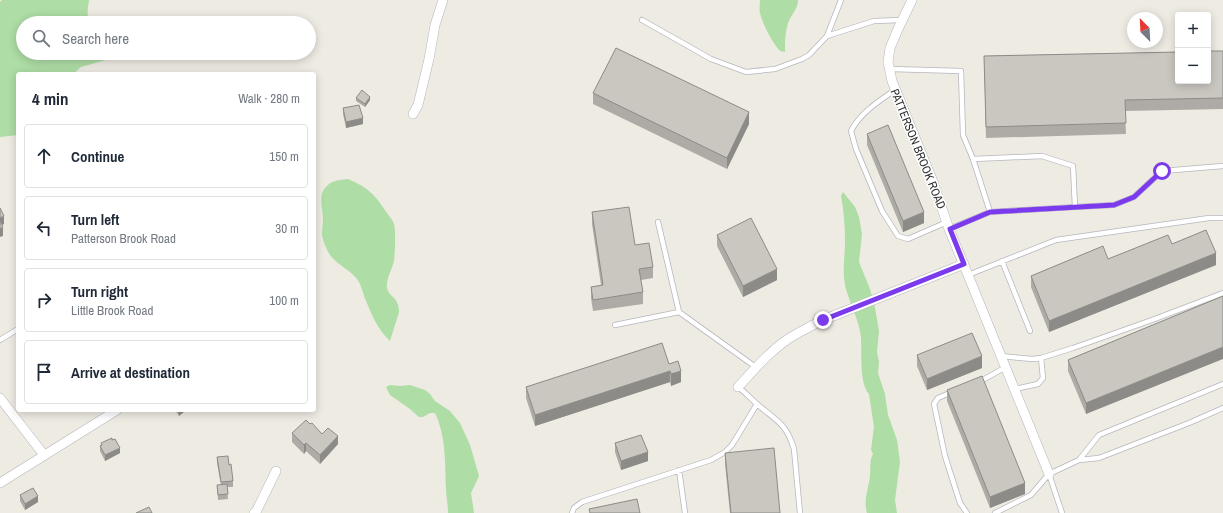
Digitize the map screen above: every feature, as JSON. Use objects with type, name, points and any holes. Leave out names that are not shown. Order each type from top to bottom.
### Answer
[{"type":"street","points":[[413,114],[418,105],[435,25],[443,0]]},
{"type":"street","name":"PATTERSON BROOK ROAD","points":[[912,0],[890,48],[888,62],[892,81],[933,182],[948,225],[1049,474]]},
{"type":"street","points":[[738,386],[774,350],[801,331],[823,320],[964,264]]},
{"type":"street","points":[[0,398],[44,455]]},
{"type":"street","points":[[0,483],[114,412]]},
{"type":"street","points":[[256,513],[276,471]]},
{"type":"lane","points":[[642,20],[711,59],[746,72],[775,69],[809,55],[827,36],[841,0]]},
{"type":"lane","points":[[827,36],[874,21],[902,20]]},
{"type":"lane","points":[[890,69],[961,71],[963,135],[973,159],[990,212]]},
{"type":"lane","points":[[895,90],[875,104],[854,124],[851,131],[856,149],[882,211],[898,236],[908,240],[948,225],[990,212],[1114,205],[1134,197],[1162,171],[1223,166]]},
{"type":"lane","points":[[973,159],[1042,156],[1073,166],[1075,207]]},
{"type":"lane","points":[[968,275],[1056,240],[1209,218],[1223,218]]},
{"type":"lane","points":[[658,222],[679,312],[757,368]]},
{"type":"lane","points":[[1002,261],[1030,331]]},
{"type":"lane","points":[[1001,356],[1032,359],[1041,358],[1130,328],[1223,293]]},
{"type":"lane","points":[[615,325],[679,312]]},
{"type":"lane","points":[[0,340],[16,330]]},
{"type":"lane","points":[[1014,389],[1038,384],[1043,378],[1041,358]]},
{"type":"lane","points":[[973,384],[1006,367]]},
{"type":"lane","points":[[1079,460],[1099,435],[1223,384]]},
{"type":"lane","points":[[738,386],[757,404],[780,421],[791,439],[794,449],[800,513]]},
{"type":"lane","points":[[959,389],[938,398],[934,404],[945,456],[960,502],[967,513]]},
{"type":"lane","points":[[572,513],[574,508],[582,502],[711,460],[725,452],[732,445],[757,404]]},
{"type":"lane","points":[[995,513],[1030,495],[1049,474],[1079,460],[1099,458],[1223,408]]},
{"type":"lane","points":[[679,470],[685,513]]},
{"type":"lane","points":[[1049,474],[1062,513]]},
{"type":"green space","points":[[2,0],[89,0],[88,16],[16,16],[16,60],[106,60],[81,67],[75,72],[16,72],[16,135],[0,137],[0,2]]},
{"type":"green space","points":[[760,0],[798,0],[797,6],[789,20],[787,27],[785,52],[780,51],[777,47],[761,18]]},
{"type":"green space","points":[[348,179],[371,193],[379,201],[394,224],[394,261],[388,278],[387,288],[396,300],[399,307],[399,312],[390,341],[381,331],[375,320],[359,282],[353,274],[333,259],[326,248],[322,237],[323,219],[321,201],[323,192],[330,183],[337,180]]},
{"type":"green space","points":[[843,192],[855,207],[859,217],[862,234],[859,262],[870,289],[879,331],[877,352],[879,362],[878,373],[885,394],[888,415],[897,440],[900,462],[895,500],[897,513],[867,513],[866,508],[873,454],[871,450],[874,427],[869,394],[862,375],[860,330],[845,286],[845,231],[841,196]]},
{"type":"green space","points":[[390,385],[410,385],[425,390],[435,401],[450,411],[460,423],[470,445],[479,476],[471,493],[474,513],[448,513],[443,440],[439,422],[435,413],[430,413],[423,417],[419,417],[390,395],[386,387]]},
{"type":"building","points":[[616,48],[749,112],[727,158],[593,93]]},
{"type":"building","points":[[1211,51],[1223,51],[1223,98],[1125,100],[1126,123],[986,127],[984,56],[1175,52],[1175,84],[1211,84]]},
{"type":"building","points":[[362,90],[370,97],[365,104],[356,98]]},
{"type":"building","points":[[359,105],[363,118],[346,122],[343,108]]},
{"type":"building","points":[[888,125],[924,212],[903,221],[867,134]]},
{"type":"building","points":[[629,207],[635,245],[649,243],[653,267],[639,269],[643,292],[593,300],[591,287],[603,285],[592,212]]},
{"type":"building","points":[[0,208],[4,216],[0,218]]},
{"type":"building","points":[[751,218],[777,269],[743,286],[717,235]]},
{"type":"building","points":[[0,221],[3,227],[0,229]]},
{"type":"building","points":[[1206,230],[1216,253],[1049,321],[1031,276],[1103,246],[1108,259],[1168,235],[1172,244]]},
{"type":"building","points":[[1223,296],[1223,347],[1086,403],[1068,360]]},
{"type":"building","points":[[972,333],[982,356],[927,379],[917,355]]},
{"type":"building","points":[[662,343],[669,364],[678,361],[681,371],[671,374],[670,371],[535,415],[526,387]]},
{"type":"building","points":[[982,376],[1025,483],[990,497],[947,390]]},
{"type":"building","points":[[306,420],[310,424],[312,423],[322,434],[328,428],[338,436],[320,455],[306,443],[304,445],[292,433]]},
{"type":"building","points":[[641,435],[648,452],[621,461],[615,443]]},
{"type":"building","points":[[112,438],[112,440],[115,439],[120,448],[105,455],[100,446],[102,445],[101,443]]},
{"type":"building","points":[[774,448],[780,513],[731,513],[725,453]]},
{"type":"building","points":[[228,456],[229,465],[231,464],[233,481],[221,482],[217,457]]},
{"type":"building","points":[[227,484],[228,494],[218,495],[217,485]]},
{"type":"building","points":[[33,488],[38,496],[25,504],[20,495]]},
{"type":"building","points":[[637,499],[640,513],[590,513],[589,509]]},
{"type":"building","points":[[149,507],[152,513],[136,513]]},
{"type":"route","points":[[823,320],[964,264],[950,229],[990,212],[1114,205],[1134,197],[1162,171]]}]
